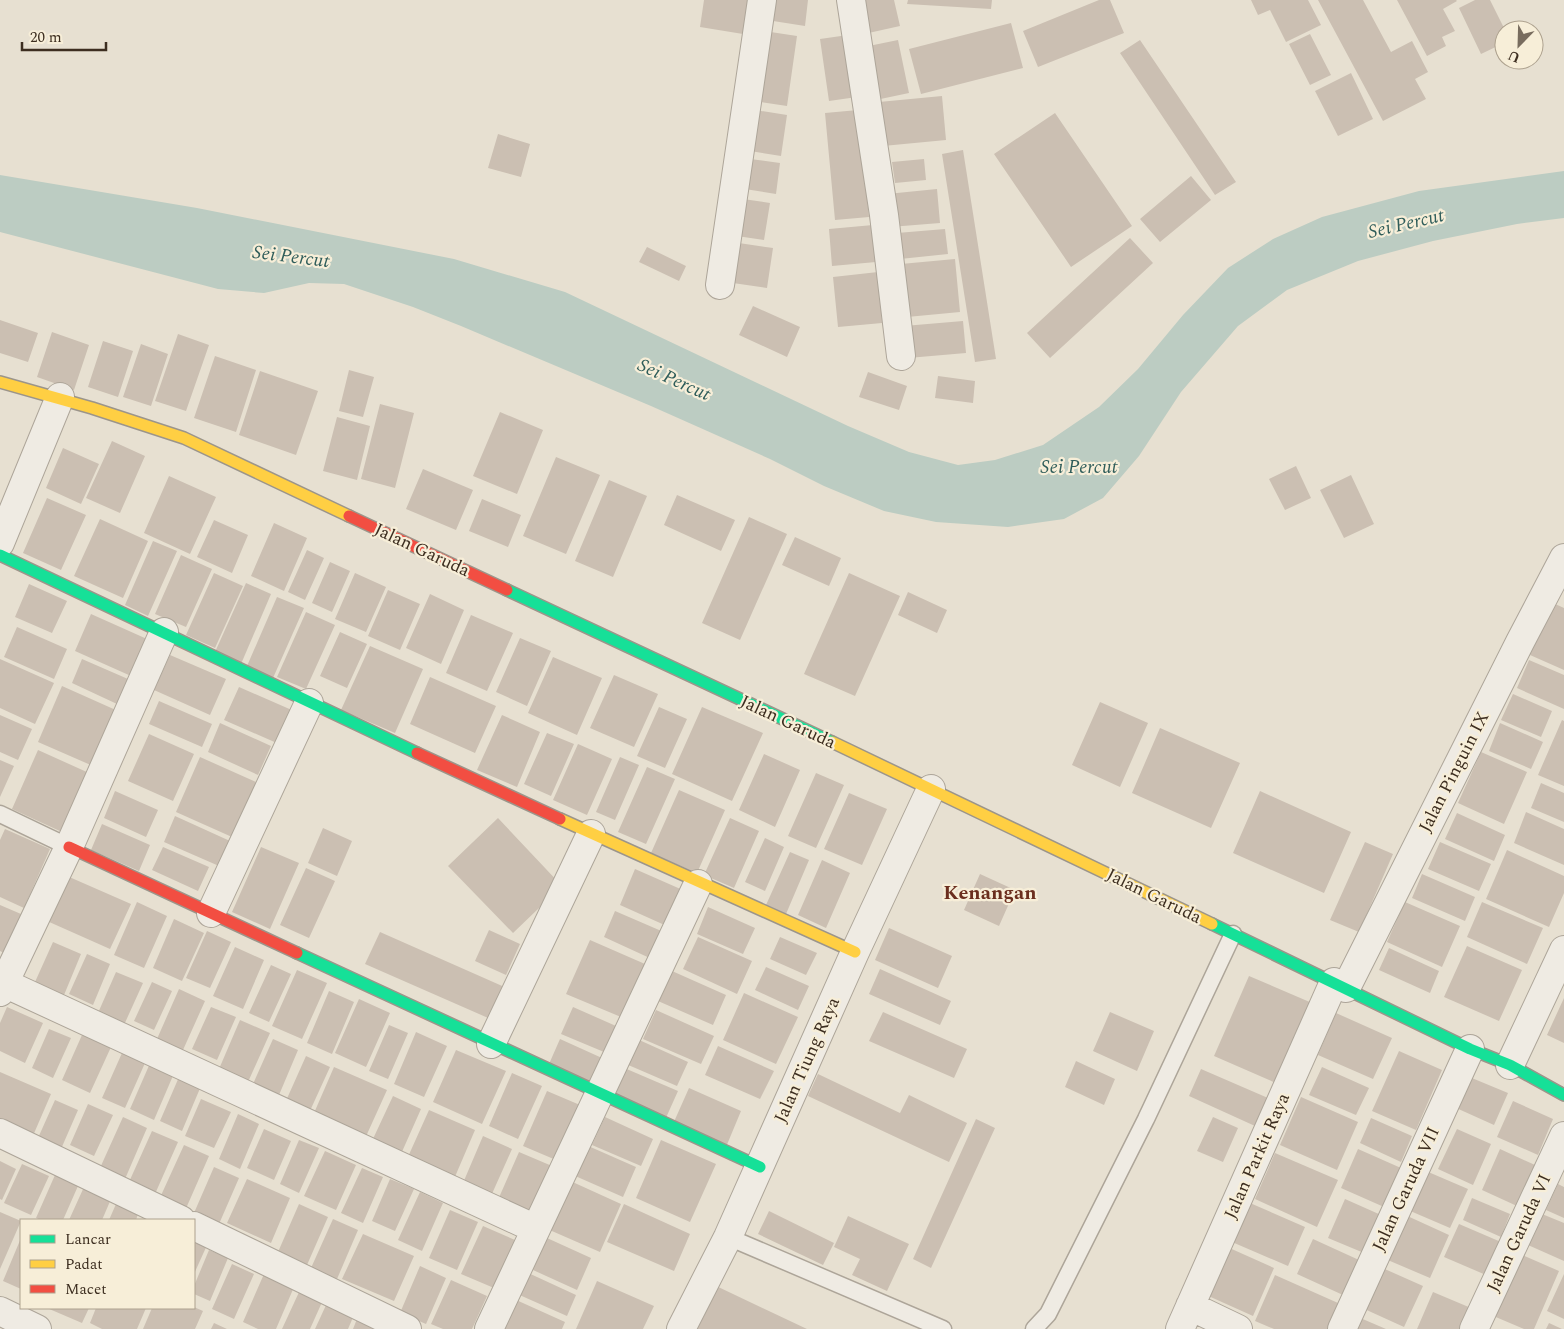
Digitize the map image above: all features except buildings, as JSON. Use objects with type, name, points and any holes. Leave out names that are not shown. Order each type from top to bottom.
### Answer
[{"type":"street","points":[[720,285],[762,0]]},
{"type":"street","points":[[851,0],[884,215],[901,356]]},
{"type":"street","name":"Jalan Garuda","points":[[0,382],[133,420],[184,438],[931,789],[1470,1049],[1510,1065],[1564,1095]]},
{"type":"street","points":[[0,543],[60,398]]},
{"type":"street","points":[[0,555],[309,703],[698,884],[855,952]]},
{"type":"street","name":"Jalan Pinguin IX","points":[[1340,985],[1564,558]]},
{"type":"street","points":[[164,632],[69,847],[2,988],[536,1229]]},
{"type":"street","points":[[211,913],[309,703]]},
{"type":"street","name":"Jalan Tiung Raya","points":[[681,1329],[728,1238],[855,952],[931,789]]},
{"type":"street","points":[[491,1044],[592,834]]},
{"type":"street","points":[[69,847],[598,1094],[760,1167]]},
{"type":"street","points":[[489,1329],[698,884]]},
{"type":"street","points":[[1510,1065],[1564,950]]},
{"type":"street","name":"Jalan Parkit Raya","points":[[1185,1318],[1340,985]]},
{"type":"street","name":"Jalan Garuda VII","points":[[1342,1329],[1470,1049]]},
{"type":"street","points":[[0,1133],[179,1219]]},
{"type":"street","name":"Jalan Garuda VI","points":[[1474,1329],[1564,1136]]},
{"type":"street","points":[[195,1226],[407,1329]]},
{"type":"street","points":[[1185,1318],[1238,1329]]},
{"type":"street","points":[[5,1319],[37,1329]]},
{"type":"lane","points":[[0,814],[69,847]]},
{"type":"lane","points":[[1034,1329],[1048,1314],[1146,1119],[1233,934]]},
{"type":"lane","points":[[728,1238],[943,1329]]},
{"type":"water","name":"Sei Percut","points":[[1564,171],[1564,218],[1517,224],[1433,241],[1358,261],[1287,290],[1238,326],[1181,392],[1139,456],[1103,498],[1064,519],[1008,527],[936,522],[884,511],[824,486],[770,459],[651,406],[461,326],[413,307],[344,284],[309,283],[264,293],[218,289],[0,232],[0,175],[197,208],[454,259],[565,292],[848,426],[909,452],[958,465],[995,460],[1043,445],[1099,407],[1138,369],[1183,315],[1228,268],[1273,239],[1322,217],[1419,191]]},
{"type":"traffic: fast","points":[[0,555],[417,753]]},
{"type":"traffic: fast","points":[[507,590],[832,742]]},
{"type":"traffic: fast","points":[[1212,924],[1470,1049],[1510,1065],[1564,1095]]},
{"type":"traffic: fast","points":[[297,953],[760,1167]]},
{"type":"traffic: slow","points":[[0,382],[92,408],[184,438],[349,516]]},
{"type":"traffic: slow","points":[[832,742],[1212,924]]},
{"type":"traffic: slow","points":[[560,819],[855,952]]},
{"type":"traffic: jam","points":[[349,516],[507,590]]},
{"type":"traffic: jam","points":[[417,753],[560,819]]},
{"type":"traffic: jam","points":[[69,847],[297,953]]},
{"type":"district","name":"Kenangan","points":[[990,893]]}]
